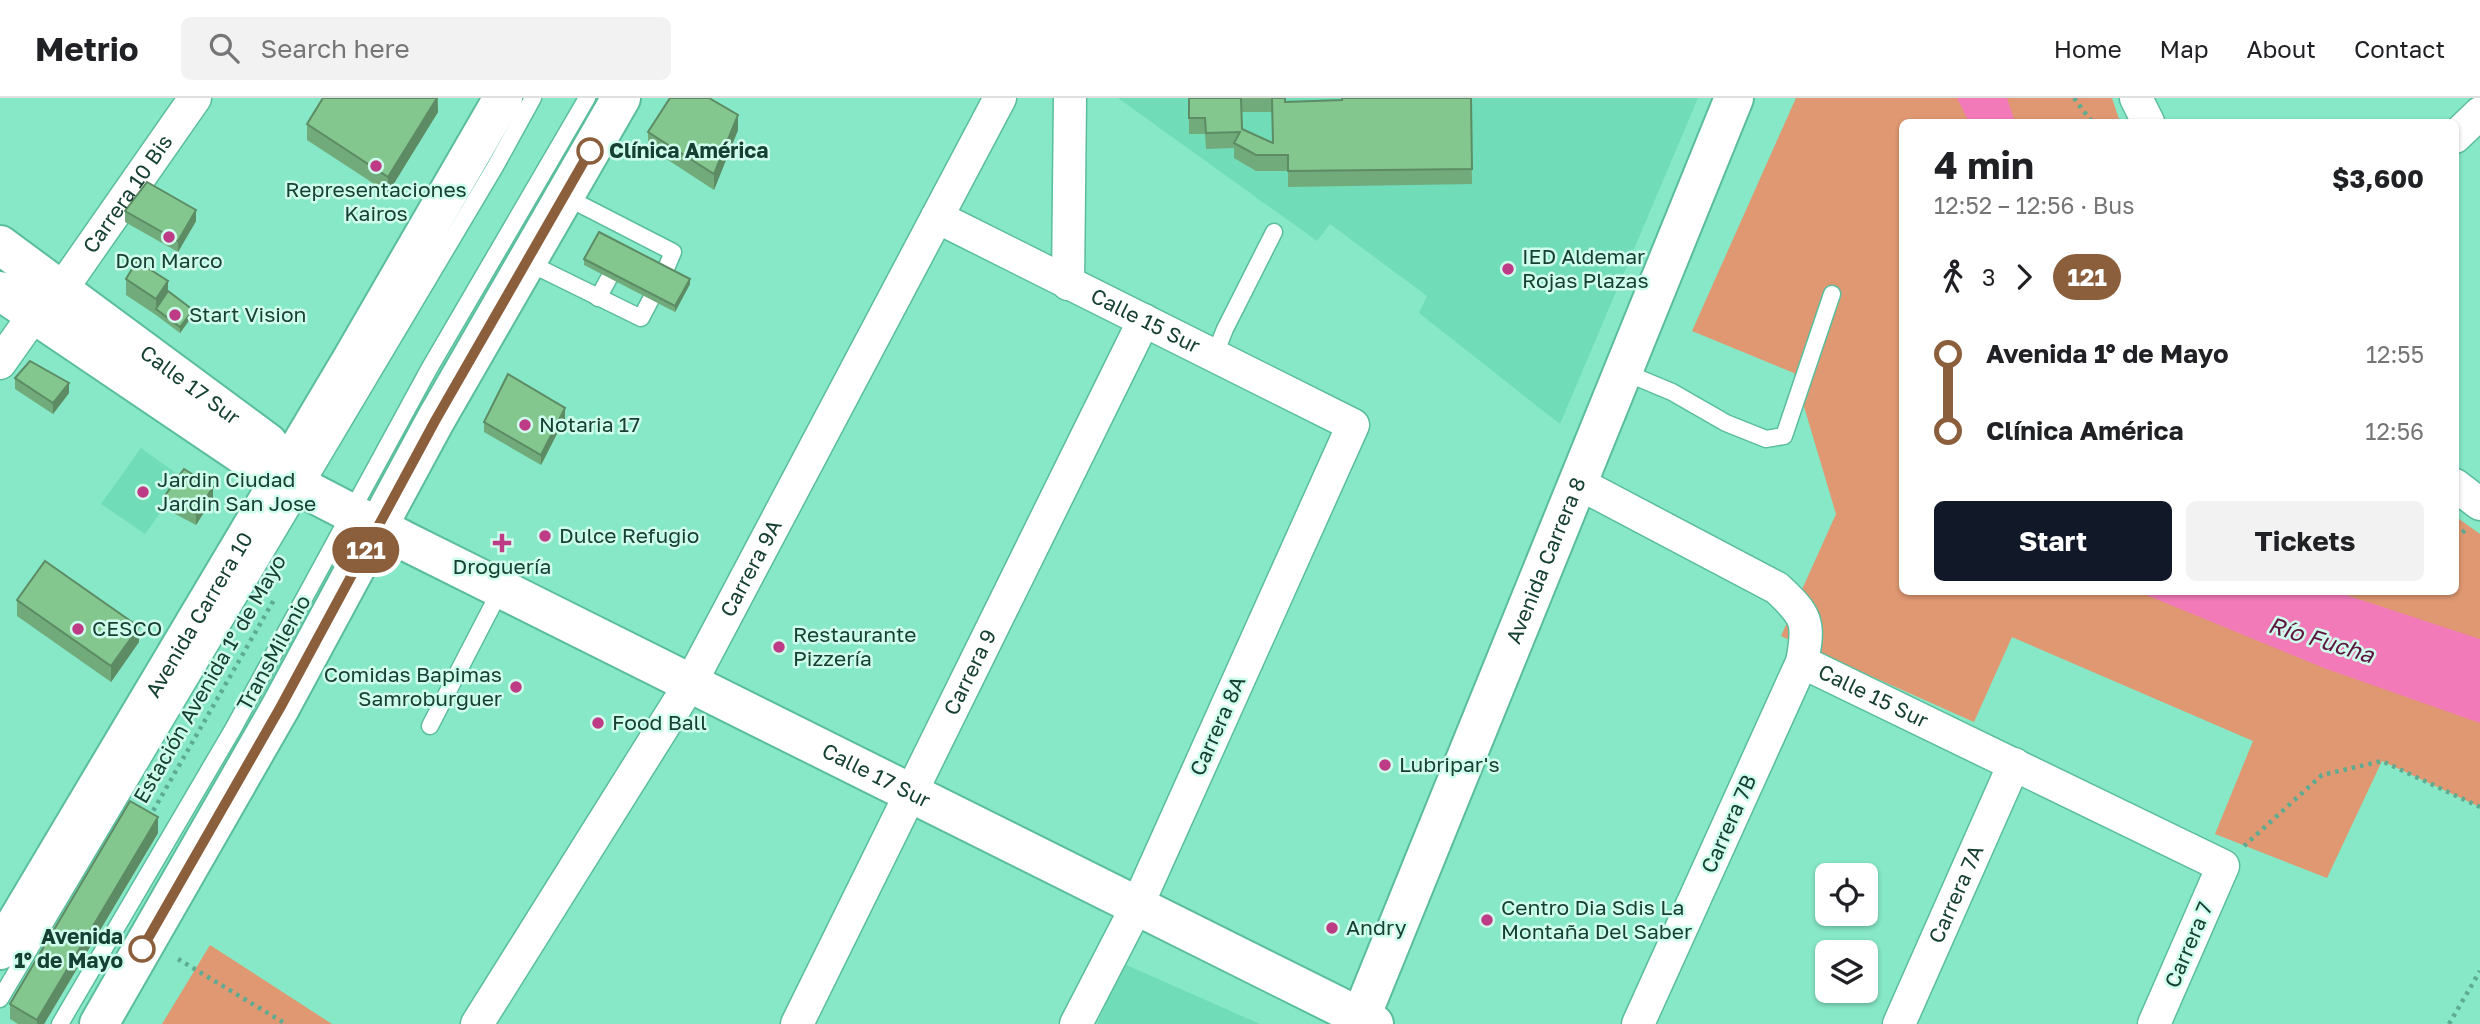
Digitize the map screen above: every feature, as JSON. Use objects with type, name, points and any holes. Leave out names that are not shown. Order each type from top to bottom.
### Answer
[{"type":"main road","name":"Avenida Carrera 10","points":[[0,950],[297,476],[503,98]]},
{"type":"main road","points":[[99,1024],[280,708],[360,516],[435,421],[621,98]]},
{"type":"main road","name":"Avenida Carrera 8","points":[[1364,1022],[1734,98]]},
{"type":"main road","name":"Calle 17 Sur","points":[[0,245],[297,476],[360,516],[1364,1022]]},
{"type":"main road","name":"Calle 17 Sur","points":[[0,290],[253,462],[297,476]]},
{"type":"street","name":"Carrera 10 Bis","points":[[61,290],[195,98]]},
{"type":"street","name":"Carrera 9A","points":[[477,1024],[690,684],[1000,98]]},
{"type":"street","points":[[1069,284],[1070,98]]},
{"type":"street","points":[[2136,98],[2146,119]]},
{"type":"street","points":[[2459,133],[2480,113]]},
{"type":"street","name":"Calle 15 Sur","points":[[937,217],[1353,425]]},
{"type":"street","points":[[0,363],[34,315]]},
{"type":"street","name":"Carrera 9","points":[[797,1024],[1144,320]]},
{"type":"street","name":"Carrera 8A","points":[[1076,1024],[1137,906],[1353,425]]},
{"type":"street","name":"Calle 15 Sur","points":[[1578,483],[1777,588],[1798,608],[1808,632],[1802,662],[2223,866]]},
{"type":"street","points":[[2459,488],[2480,504]]},
{"type":"street","name":"Carrera 7B","points":[[1638,1024],[1802,662]]},
{"type":"street","name":"Carrera 7A","points":[[1899,1024],[2014,764]]},
{"type":"street","name":"Carrera 7","points":[[2154,1024],[2223,866]]},
{"type":"lane","points":[[0,999],[297,476],[495,167],[533,98]]},
{"type":"lane","name":"TransMilenio","points":[[60,1024],[360,516],[429,369],[587,98]]},
{"type":"lane","points":[[565,196],[673,252],[665,271]]},
{"type":"lane","points":[[623,250],[634,231]]},
{"type":"lane","points":[[1214,354],[1275,232]]},
{"type":"lane","points":[[527,262],[641,318],[651,299]]},
{"type":"lane","points":[[598,298],[609,278]]},
{"type":"lane","points":[[1623,372],[1672,392],[1726,423],[1766,439],[1784,436],[1832,294]]},
{"type":"lane","points":[[430,726],[501,589]]},
{"type":"path","points":[[2074,98],[2090,119]]},
{"type":"path","name":"Estación Avenida 1° de Mayo","points":[[145,825],[275,597]]},
{"type":"path","points":[[2223,866],[2322,775],[2382,761],[2480,807]]},
{"type":"path","points":[[178,959],[286,1024]]},
{"type":"path","points":[[2449,1024],[2480,971]]},
{"type":"shaded area","name":"IED Aldemar Rojas Plazas","points":[[1118,98],[1698,98],[1560,424],[1419,313],[1427,296],[1330,224],[1317,241]]},
{"type":"shaded area","points":[[1796,98],[2112,98],[2119,119],[1899,119],[1899,595],[2459,595],[2459,519],[2480,534],[2480,807],[2382,761],[2327,878],[2215,834],[2253,741],[2012,637],[1974,722],[1781,636],[1836,514],[1794,373],[1692,331]]},
{"type":"shaded area","name":"Jardin Ciudad Jardin San Jose","points":[[141,448],[184,479],[145,534],[101,504]]},
{"type":"shaded area","points":[[210,945],[332,1024],[162,1024]]},
{"type":"shaded area","points":[[1124,964],[1260,1024],[1097,1024]]},
{"type":"water","points":[[1957,98],[2007,98],[2014,119],[1968,119]]},
{"type":"water","name":"Río Fucha","points":[[2146,595],[2346,595],[2480,639],[2480,723],[2324,668]]},
{"type":"building","name":"Representaciones Kairos","points":[[323,98],[437,98],[388,177],[307,124]]},
{"type":"building","points":[[670,98],[709,98],[738,115],[714,174],[648,132]]},
{"type":"building","points":[[1189,98],[1241,98],[1242,129],[1273,143],[1272,98],[1285,98],[1285,102],[1342,98],[1471,98],[1472,169],[1288,171],[1288,155],[1256,155],[1234,143],[1240,132],[1206,133],[1205,118],[1189,118]]},
{"type":"building","name":"Don Marco","points":[[147,182],[196,210],[178,241],[125,211]]},
{"type":"building","points":[[599,232],[690,279],[675,306],[584,259]]},
{"type":"building","points":[[137,261],[168,281],[156,299],[126,279]]},
{"type":"building","name":"Start Vision","points":[[168,291],[193,310],[180,327],[156,309]]},
{"type":"building","points":[[30,361],[69,383],[53,403],[15,378]]},
{"type":"building","name":"Notaria 17","points":[[508,374],[565,408],[541,455],[484,422]]},
{"type":"building","points":[[184,469],[213,487],[196,514],[164,497]]},
{"type":"building","name":"CESCO","points":[[45,561],[139,627],[111,666],[17,600]]},
{"type":"building","name":"Avenida 1° de Mayo","points":[[130,801],[158,817],[37,1020],[10,1004]]},
{"type":"bus line","name":"121","points":[[142,949],[280,708],[435,421],[590,151]]},
{"type":"place","name":"Clínica América","points":[[590,151]]},
{"type":"place","name":"Representaciones Kairos","points":[[376,166]]},
{"type":"place","name":"Don Marco","points":[[169,237]]},
{"type":"place","name":"IED Aldemar Rojas Plazas","points":[[1508,269]]},
{"type":"place","name":"Start Vision","points":[[175,315]]},
{"type":"place","name":"Notaria 17","points":[[525,425]]},
{"type":"place","name":"Jardin Ciudad Jardin San Jose","points":[[143,492]]},
{"type":"place","name":"Dulce Refugio","points":[[545,536]]},
{"type":"place","name":"Droguería","points":[[502,543]]},
{"type":"place","name":"CESCO","points":[[78,629]]},
{"type":"place","name":"Restaurante Pizzería","points":[[779,647]]},
{"type":"place","name":"Comidas Bapimas Samroburguer","points":[[516,687]]},
{"type":"place","name":"Food Ball","points":[[598,723]]},
{"type":"place","name":"Lubripar's","points":[[1385,765]]},
{"type":"place","name":"Centro Dia Sdis La Montaña Del Saber","points":[[1487,920]]},
{"type":"place","name":"Andry","points":[[1332,928]]},
{"type":"place","name":"Avenida 1° de Mayo","points":[[142,949]]}]
